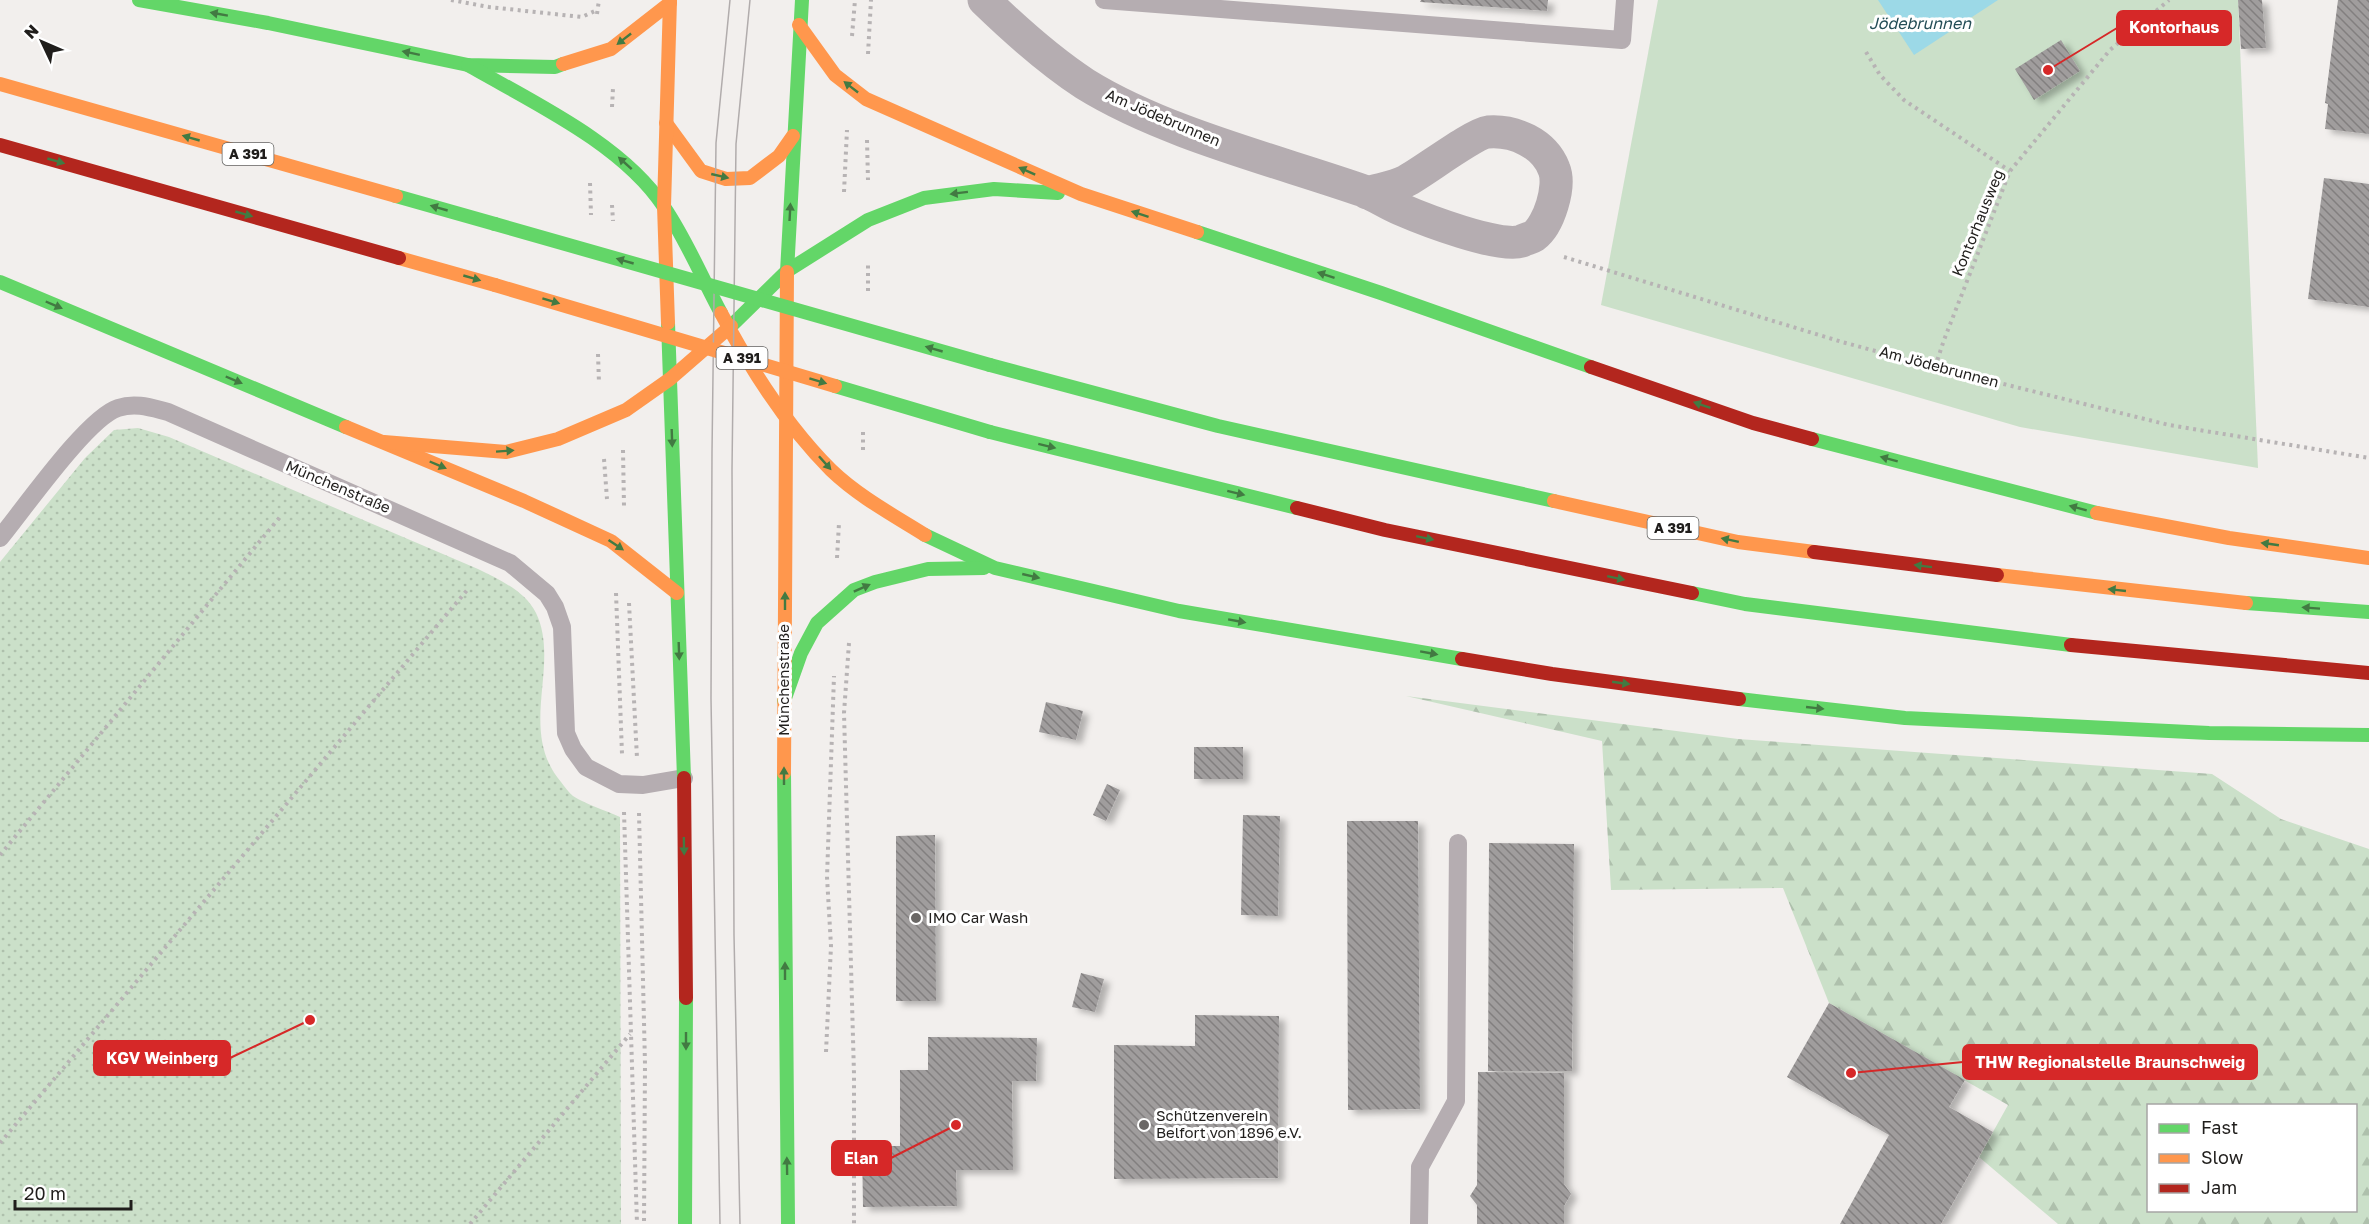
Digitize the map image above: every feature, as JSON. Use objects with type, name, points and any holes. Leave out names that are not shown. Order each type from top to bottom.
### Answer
[{"type":"main road","points":[[139,0],[268,23],[468,65],[555,67],[614,47],[670,2]]},
{"type":"main road","name":"Münchenstraße","points":[[788,1224],[784,701],[787,271],[802,0]]},
{"type":"main road","points":[[670,2],[664,206],[684,778],[685,1224]]},
{"type":"main road","points":[[799,25],[835,75],[866,99],[1080,194],[1381,293],[1753,423],[2091,512],[2229,538],[2369,558]]},
{"type":"main road","points":[[468,65],[573,125],[624,161],[664,206],[729,328],[787,420],[831,470],[861,495],[930,538],[995,568],[1179,611],[1552,674],[1731,698],[1905,718],[2209,734],[2369,735]]},
{"type":"main road","name":"A 391","points":[[0,84],[990,365],[1218,426],[1738,542],[2086,587],[2231,602],[2369,612]]},
{"type":"main road","points":[[666,123],[701,171],[726,179],[750,178],[779,156],[793,136]]},
{"type":"main road","name":"A 391","points":[[0,145],[495,285],[990,432],[1385,530],[1745,604],[2068,645],[2369,673]]},
{"type":"main road","points":[[384,442],[506,452],[558,439],[621,412],[670,379],[729,328],[787,271],[868,220],[924,198],[994,189],[1080,194]]},
{"type":"main road","points":[[0,282],[384,442],[611,541],[677,593]]},
{"type":"main road","points":[[784,701],[801,652],[817,623],[854,590],[875,582],[928,569],[995,568]]},
{"type":"street","name":"Am Jödebrunnen","points":[[984,0],[1042,54],[1086,84],[1122,103],[1187,131],[1367,193],[1400,209],[1450,228],[1496,242],[1518,243]]},
{"type":"street","points":[[1367,193],[1405,182],[1485,132],[1507,132],[1524,138],[1544,152],[1555,170],[1555,195],[1548,217],[1535,236],[1518,243]]},
{"type":"lane","points":[[1104,0],[1622,40],[1625,0]]},
{"type":"lane","name":"Münchenstraße","points":[[0,538],[94,423],[117,408],[140,405],[168,412],[510,563],[529,578],[547,594],[555,607],[562,627],[566,733],[573,749],[586,767],[600,776],[630,784]]},
{"type":"lane","points":[[630,784],[684,778]]},
{"type":"lane","points":[[1419,1224],[1420,1167],[1456,1101],[1458,843]]},
{"type":"path","points":[[451,0],[489,7],[582,17],[597,10]]},
{"type":"path","points":[[594,55],[599,0]]},
{"type":"path","name":"Kontorhausweg","points":[[1935,367],[2010,171],[2110,50],[2169,0]]},
{"type":"path","points":[[613,232],[611,152],[614,47]]},
{"type":"path","points":[[1866,52],[1880,75],[1904,100],[2010,171]]},
{"type":"path","points":[[591,138],[592,220]]},
{"type":"path","name":"Am Jödebrunnen","points":[[1518,243],[1842,342],[1935,367],[2169,425],[2369,458]]},
{"type":"path","points":[[597,347],[630,784],[645,1064],[644,1224]]},
{"type":"path","points":[[621,412],[630,784],[630,1034],[637,1224]]},
{"type":"path","points":[[0,855],[280,517]]},
{"type":"path","points":[[0,1143],[468,589]]},
{"type":"path","points":[[470,1224],[630,1034]]},
{"type":"green space","points":[[1658,0],[2238,0],[2258,468],[2020,427],[1601,305]]},
{"type":"green space","points":[[138,428],[169,437],[478,569],[519,592],[536,613],[542,633],[544,654],[540,719],[542,741],[548,762],[573,796],[620,817],[621,1224],[0,1224],[0,562],[85,458],[114,430]]},
{"type":"green space","points":[[1406,696],[1738,739],[2212,774],[2281,819],[2369,849],[2369,1224],[2058,1224],[1979,1157],[2008,1105],[1829,1003],[1783,888],[1611,890],[1602,741]]},
{"type":"water","name":"Jödebrunnen","points":[[1878,0],[1998,0],[1914,55]]},
{"type":"building","points":[[1421,0],[1548,0],[1547,11],[1420,2]]},
{"type":"building","points":[[2238,0],[2262,0],[2266,48],[2241,49]]},
{"type":"building","points":[[2338,0],[2369,0],[2369,134],[2325,129],[2328,104],[2325,103]]},
{"type":"building","points":[[2061,40],[2080,71],[2034,100],[2015,69]]},
{"type":"building","points":[[2324,178],[2369,184],[2369,307],[2308,299]]},
{"type":"building","points":[[1046,702],[1083,711],[1076,740],[1039,732]]},
{"type":"building","points":[[1194,747],[1243,747],[1243,779],[1194,779]]},
{"type":"building","points":[[1107,784],[1120,790],[1106,821],[1093,815]]},
{"type":"building","points":[[1243,815],[1280,816],[1278,916],[1241,915]]},
{"type":"building","points":[[1347,821],[1418,821],[1420,1109],[1348,1110]]},
{"type":"building","name":"IMO Car Wash","points":[[935,835],[936,1001],[896,1001],[896,836]]},
{"type":"building","points":[[1489,843],[1574,844],[1572,1071],[1488,1071]]},
{"type":"building","points":[[1081,973],[1104,979],[1095,1012],[1072,1007]]},
{"type":"building","points":[[1829,1003],[1965,1080],[1949,1107],[1993,1132],[1941,1224],[1840,1224],[1889,1135],[1787,1077]]},
{"type":"building","points":[[1195,1015],[1279,1016],[1278,1178],[1114,1179],[1114,1045],[1195,1046]]},
{"type":"building","points":[[928,1037],[1037,1038],[1036,1081],[1012,1081],[1013,1170],[956,1170],[957,1206],[863,1207],[862,1146],[900,1146],[900,1070],[928,1070]]},
{"type":"building","points":[[1478,1072],[1564,1073],[1564,1184],[1571,1194],[1564,1206],[1564,1224],[1477,1224],[1477,1205],[1470,1196],[1477,1185]]},
{"type":"tram line","points":[[720,1224],[711,699],[712,452],[716,143],[730,0]]},
{"type":"tram line","points":[[740,1224],[734,935],[732,470],[736,144],[750,0]]},
{"type":"traffic: fast","points":[[139,0],[268,23],[468,65],[555,67],[563,64]]},
{"type":"traffic: fast","points":[[787,272],[802,0]]},
{"type":"traffic: fast","points":[[468,65],[575,126],[625,163],[664,207],[680,232],[721,313]]},
{"type":"traffic: fast","points":[[731,326],[787,271],[868,220],[924,198],[994,189],[1058,193]]},
{"type":"traffic: fast","points":[[396,196],[495,224]]},
{"type":"traffic: fast","points":[[495,224],[990,365]]},
{"type":"traffic: fast","points":[[1197,232],[1381,293],[1591,367]]},
{"type":"traffic: fast","points":[[0,282],[346,427]]},
{"type":"traffic: fast","points":[[668,323],[684,778]]},
{"type":"traffic: fast","points":[[990,365],[1218,426],[1554,501]]},
{"type":"traffic: fast","points":[[835,386],[990,432]]},
{"type":"traffic: fast","points":[[990,432],[1297,508]]},
{"type":"traffic: fast","points":[[1812,439],[2097,513]]},
{"type":"traffic: fast","points":[[925,535],[995,568],[1179,611],[1462,659]]},
{"type":"traffic: fast","points":[[784,701],[801,653],[817,623],[854,590],[875,582],[928,569],[984,568]]},
{"type":"traffic: fast","points":[[1692,593],[1745,604],[2071,645]]},
{"type":"traffic: fast","points":[[2246,603],[2369,612]]},
{"type":"traffic: fast","points":[[1739,699],[1905,718],[2209,733],[2369,735]]},
{"type":"traffic: fast","points":[[784,773],[788,1224]]},
{"type":"traffic: fast","points":[[685,1224],[686,998]]},
{"type":"traffic: slow","points":[[668,323],[664,206],[670,0]]},
{"type":"traffic: slow","points":[[563,64],[611,49],[670,3]]},
{"type":"traffic: slow","points":[[799,25],[835,75],[866,99],[1081,194],[1197,232]]},
{"type":"traffic: slow","points":[[0,84],[396,196]]},
{"type":"traffic: slow","points":[[666,123],[701,171],[726,179],[750,178],[779,156],[793,136]]},
{"type":"traffic: slow","points":[[399,258],[495,285]]},
{"type":"traffic: slow","points":[[784,773],[787,272]]},
{"type":"traffic: slow","points":[[495,285],[835,386]]},
{"type":"traffic: slow","points":[[721,313],[770,395],[815,453],[853,488],[925,535]]},
{"type":"traffic: slow","points":[[384,442],[506,452],[558,439],[626,410],[670,379],[731,326]]},
{"type":"traffic: slow","points":[[346,427],[524,501],[611,541],[677,593]]},
{"type":"traffic: slow","points":[[1554,501],[1738,542],[1814,552]]},
{"type":"traffic: slow","points":[[2097,513],[2229,538],[2369,558]]},
{"type":"traffic: slow","points":[[1997,575],[2246,603]]},
{"type":"traffic: jam","points":[[0,145],[399,258]]},
{"type":"traffic: jam","points":[[1591,367],[1753,423],[1812,439]]},
{"type":"traffic: jam","points":[[1297,508],[1385,530],[1692,593]]},
{"type":"traffic: jam","points":[[1814,552],[1997,575]]},
{"type":"traffic: jam","points":[[2071,645],[2369,673]]},
{"type":"traffic: jam","points":[[1462,659],[1552,674],[1739,699]]},
{"type":"traffic: jam","points":[[684,778],[686,998]]},
{"type":"place","name":"Kontorhaus","points":[[2048,70]]},
{"type":"place","name":"IMO Car Wash","points":[[916,918]]},
{"type":"place","name":"KGV Weinberg","points":[[310,1020]]},
{"type":"place","name":"THW Regionalstelle Braunschweig","points":[[1851,1073]]},
{"type":"place","name":"Elan","points":[[956,1125]]},
{"type":"place","name":"Schützenverein Belfort von 1896 e.V.","points":[[1144,1125]]}]
